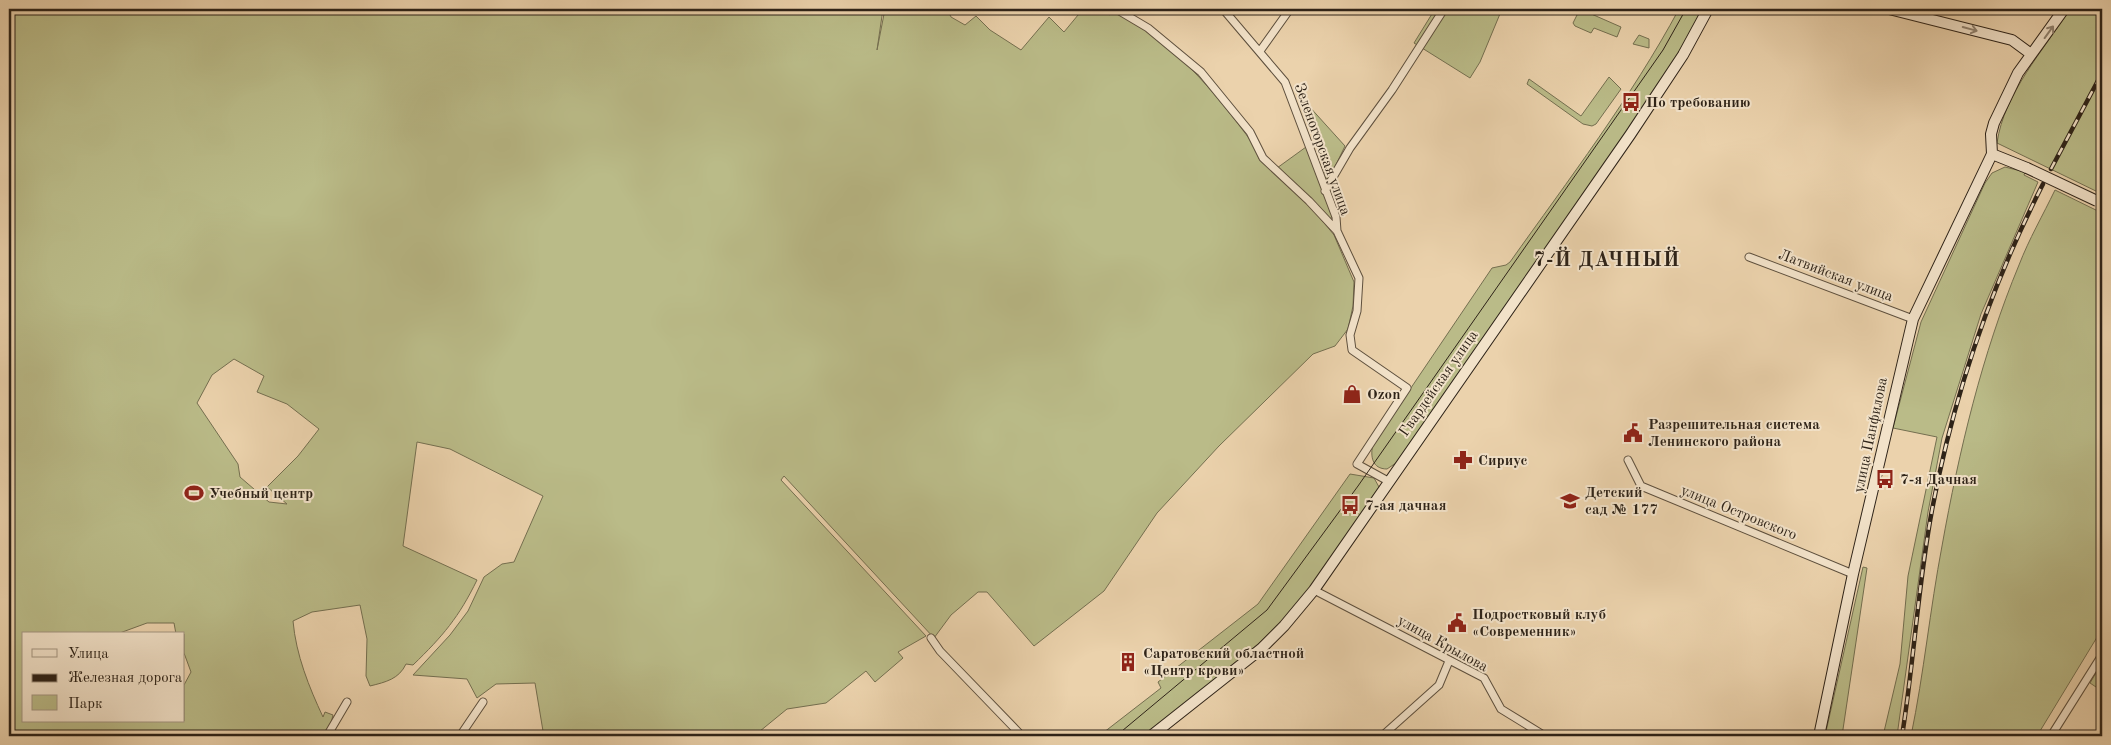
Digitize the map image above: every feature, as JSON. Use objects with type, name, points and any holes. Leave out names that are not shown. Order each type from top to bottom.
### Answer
[{"type":"main road","name":"Гвардейская улица","points":[[1151,736],[1261,649],[1284,626],[1314,590],[1650,106],[1683,55],[1708,9]]},
{"type":"main road","points":[[1889,9],[2012,40],[2031,54]]},
{"type":"main road","points":[[2064,9],[2049,33],[2018,73],[1994,123],[1991,134],[1992,154],[2027,168],[2099,202]]},
{"type":"main road","name":"улица Панфилова","points":[[1819,736],[1853,574],[1913,319],[1992,154]]},
{"type":"street","points":[[1116,9],[1148,28],[1201,72],[1250,132],[1262,158],[1309,201],[1337,231],[1359,278],[1357,311],[1350,335],[1352,350],[1407,388],[1357,464],[1388,481]]},
{"type":"street","name":"Зеленогорская улица","points":[[1223,9],[1285,82],[1336,217],[1337,231]]},
{"type":"street","points":[[1260,52],[1290,9]]},
{"type":"street","points":[[1325,191],[1350,148],[1392,90],[1444,9]]},
{"type":"street","name":"Латвийская улица","points":[[1749,257],[1913,319]]},
{"type":"street","name":"улица Островского","points":[[1628,460],[1641,486],[1853,574]]},
{"type":"street","name":"улица Крылова","points":[[1314,590],[1484,678],[1501,709],[1545,736]]},
{"type":"street","points":[[931,638],[940,651],[1022,736]]},
{"type":"street","points":[[2051,736],[2102,655]]},
{"type":"street","points":[[1382,736],[1439,685],[1449,661]]},
{"type":"street","points":[[327,736],[347,702]]},
{"type":"street","points":[[460,736],[483,702]]},
{"type":"green space","points":[[9,9],[883,9],[877,50],[885,9],[947,9],[951,17],[965,25],[976,16],[990,30],[1021,50],[1049,17],[1064,32],[1083,9],[1102,9],[1110,15],[1114,10],[1156,37],[1192,69],[1254,145],[1259,159],[1308,203],[1334,235],[1354,282],[1353,306],[1348,329],[1335,346],[1313,354],[1219,446],[1157,513],[1104,591],[1034,646],[987,592],[978,592],[951,615],[934,638],[784,476],[781,480],[926,636],[898,652],[903,658],[875,682],[866,671],[826,703],[787,709],[754,736],[533,736],[543,731],[535,683],[496,684],[477,698],[467,679],[413,675],[450,635],[468,611],[484,577],[502,564],[514,562],[543,496],[450,449],[417,442],[403,546],[477,580],[457,616],[424,655],[413,665],[406,664],[400,673],[391,679],[370,686],[366,676],[367,639],[360,605],[312,612],[293,621],[300,658],[313,694],[323,717],[325,712],[333,715],[329,731],[322,736],[9,736]],"holes":[[[234,359],[264,376],[257,392],[287,404],[319,429],[298,456],[267,487],[287,504],[269,502],[240,477],[238,464],[197,403],[212,375]]]},
{"type":"green space","points":[[1435,9],[1502,9],[1480,62],[1470,78],[1414,43]]},
{"type":"green space","points":[[1580,9],[1621,27],[1617,37],[1594,28],[1591,33],[1575,26],[1573,23]]},
{"type":"green space","points":[[1679,9],[1703,9],[1680,52],[1652,95],[1396,463],[1387,469],[1378,467],[1372,457],[1373,444],[1492,268],[1506,265],[1510,262],[1577,169],[1641,74]]},
{"type":"green space","points":[[2070,9],[2102,9],[2102,194],[1997,143],[2001,125],[2016,89]]},
{"type":"green space","points":[[1639,35],[1649,39],[1649,48],[1633,44]]},
{"type":"green space","points":[[1609,77],[1621,89],[1596,124],[1592,126],[1583,124],[1527,84],[1529,79],[1581,116]]},
{"type":"green space","points":[[1307,104],[1345,146],[1330,177],[1326,179],[1317,142],[1305,116],[1304,111]]},
{"type":"green space","points":[[1306,147],[1332,215],[1330,221],[1277,168]]},
{"type":"green space","points":[[2005,167],[2025,172],[2024,175],[2038,182],[1981,314],[1942,438],[1928,512],[1897,736],[1883,736],[1900,664],[1908,576],[1937,437],[1893,428],[1921,322],[1985,183],[1992,173]]},
{"type":"green space","points":[[2055,190],[2102,213],[2102,629],[2037,736],[1911,736],[1942,546],[1973,403],[2006,299],[2027,246]]},
{"type":"green space","points":[[1350,474],[1374,478],[1379,487],[1315,582],[1284,620],[1258,644],[1144,736],[1099,736],[1161,688],[1158,682],[1258,604]]},
{"type":"green space","points":[[1863,567],[1867,568],[1842,736],[1825,736]]},
{"type":"green space","points":[[2102,663],[2102,691],[2090,683]]},
{"type":"tram line","points":[[1116,736],[1267,610],[1358,486],[1663,50],[1686,9]]},
{"type":"railway","points":[[2051,169],[2102,73]]},
{"type":"railway","points":[[1902,736],[1927,538],[1951,426],[1976,343],[1991,302],[2024,223],[2043,184]]},
{"type":"place","name":"По требованию","points":[[1631,102]]},
{"type":"place","name":"Ozon","points":[[1352,394]]},
{"type":"place","name":"Разрешительная система Ленинского района","points":[[1633,433]]},
{"type":"place","name":"Сириус","points":[[1463,460]]},
{"type":"place","name":"7-я Дачная","points":[[1885,479]]},
{"type":"place","name":"Учебный центр","points":[[194,493]]},
{"type":"place","name":"Детский сад № 177","points":[[1570,501]]},
{"type":"place","name":"7-ая дачная","points":[[1350,505]]},
{"type":"place","name":"Подростковый клуб «Современник»","points":[[1457,623]]},
{"type":"place","name":"Саратовский областной «Центр крови»","points":[[1128,662]]},
{"type":"district","name":"7-Й ДАЧНЫЙ","points":[[1607,259]]}]
